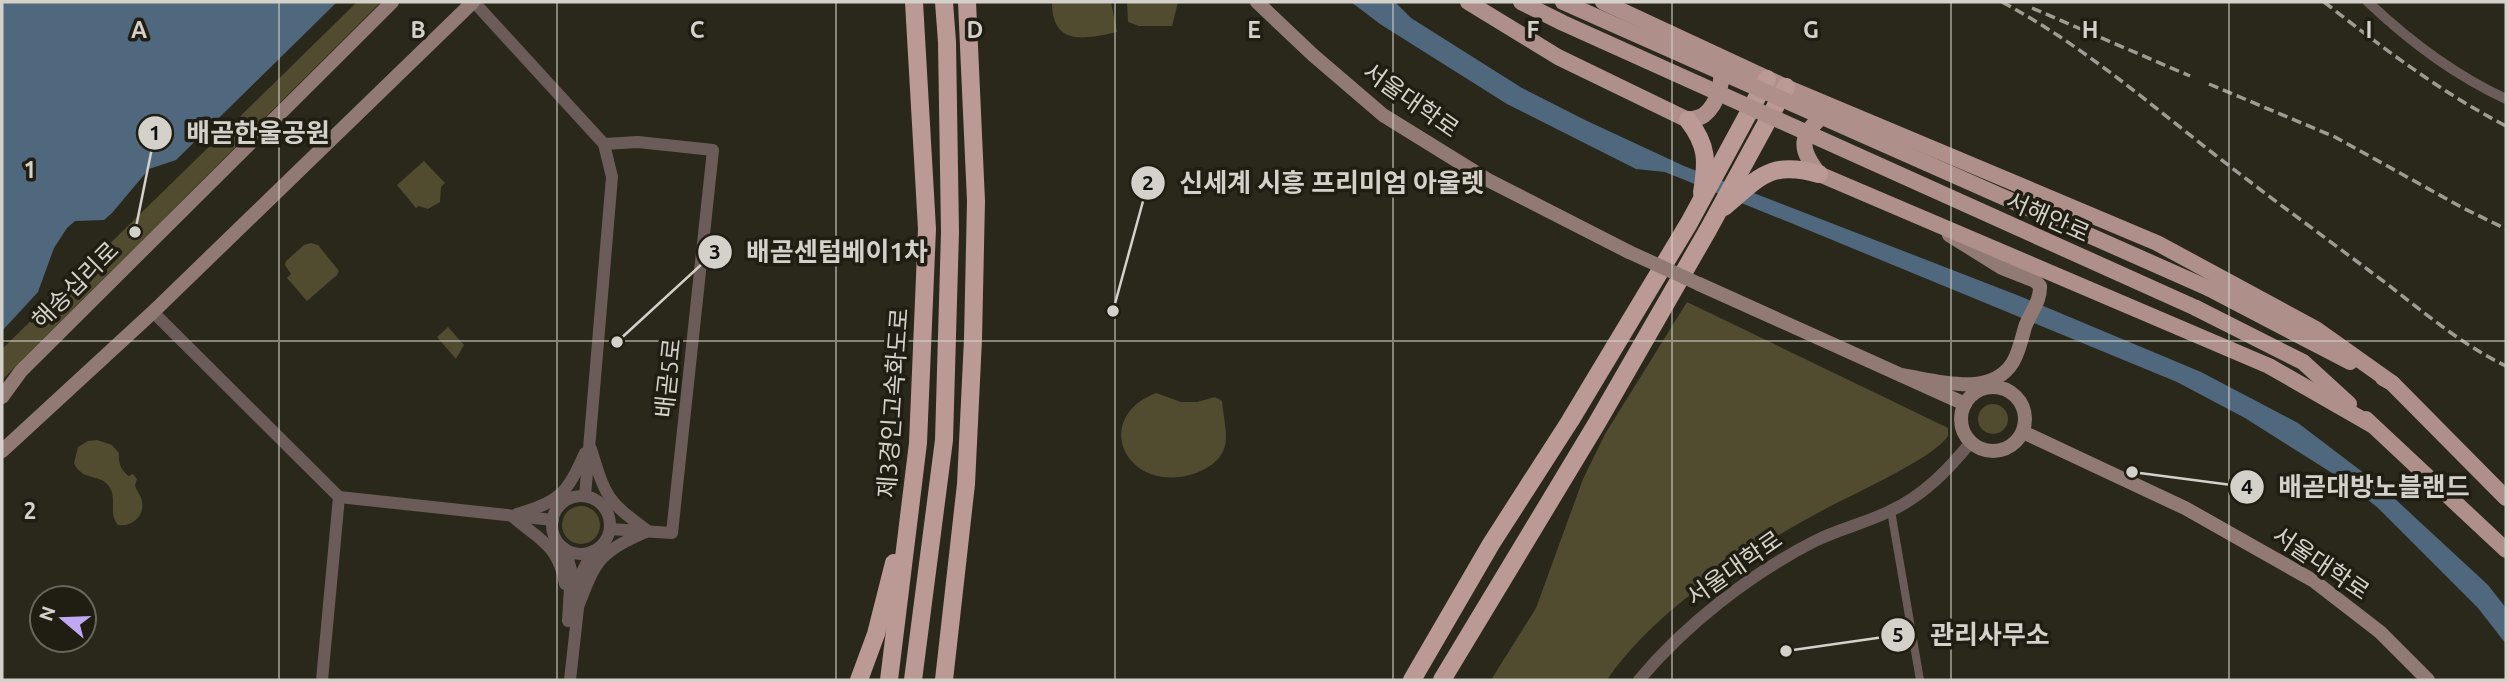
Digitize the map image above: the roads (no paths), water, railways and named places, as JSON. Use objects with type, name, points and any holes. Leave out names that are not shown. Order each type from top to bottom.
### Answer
[{"type":"highway","name":"제3경인고속화도로","points":[[889,680],[918,443],[927,229],[914,2]]},
{"type":"highway","name":"제3경인고속화도로","points":[[913,680],[944,440],[950,232],[944,2]]},
{"type":"highway","points":[[944,680],[966,484],[973,339],[976,201],[967,2]]},
{"type":"highway","points":[[1412,680],[1491,544],[1570,421],[1689,223],[1700,203],[1714,159],[1767,79]]},
{"type":"highway","points":[[1442,680],[1597,423],[1708,230],[1786,87]]},
{"type":"highway","points":[[1688,120],[1714,159]]},
{"type":"highway","points":[[1717,212],[1758,178],[1776,169],[1797,168],[1819,174]]},
{"type":"highway","points":[[859,680],[876,634],[885,599],[918,443]]},
{"type":"main road","name":"해송십리로","points":[[2,397],[21,371],[392,2]]},
{"type":"main road","points":[[2,451],[153,312],[474,2]]},
{"type":"main road","name":"서울대학로","points":[[1257,2],[1383,115],[1488,180],[1629,252],[1965,404]]},
{"type":"main road","points":[[1468,2],[1558,57],[1688,120],[1703,116],[1714,102],[1720,87],[1722,68],[1715,55]]},
{"type":"main road","name":"서해안로","points":[[1521,2],[2196,308],[2303,362],[2506,550]]},
{"type":"main road","name":"서해안로","points":[[1563,2],[2208,288],[2392,383],[2506,498]]},
{"type":"main road","points":[[1603,2],[1767,79],[2157,243],[2316,329],[2392,383]]},
{"type":"main road","points":[[1844,112],[1827,112],[1815,122],[1805,139],[1804,153],[1819,174],[2269,366],[2372,425]]},
{"type":"main road","points":[[1922,219],[2002,268],[2035,281],[2040,286],[2010,377],[1989,387],[1971,396],[1961,414],[1961,424],[1971,442],[1986,450],[2004,449],[2012,445],[2023,432],[2024,409],[2018,398],[2007,389],[1989,387]]},
{"type":"main road","points":[[1900,375],[1973,385],[2015,366]]},
{"type":"main road","name":"서울대학로","points":[[2023,432],[2185,508],[2314,581],[2380,632],[2428,680]]},
{"type":"main road","points":[[2486,530],[2506,560]]},
{"type":"street","points":[[474,2],[604,145],[612,177],[585,496]]},
{"type":"street","points":[[2368,2],[2438,59],[2506,99]]},
{"type":"street","name":"배곧5로","points":[[604,145],[638,142],[713,150],[672,533],[610,529]]},
{"type":"street","points":[[153,312],[339,497],[553,520]]},
{"type":"street","name":"서울대학로","points":[[1639,680],[1668,647],[1740,589],[1814,541],[1891,511],[1929,487],[1971,442]]},
{"type":"street","points":[[511,516],[542,507],[565,491],[590,443]]},
{"type":"street","points":[[573,607],[600,558],[619,544],[648,531],[611,502],[601,482],[590,443]]},
{"type":"street","points":[[565,549],[577,554],[593,551],[602,545],[610,529],[607,511],[601,503],[585,496],[565,500],[558,507],[553,520],[554,536],[565,549],[571,570],[573,607],[570,680]]},
{"type":"street","points":[[322,680],[339,497]]},
{"type":"street","points":[[1891,511],[1920,680]]},
{"type":"street","points":[[511,516],[550,547],[563,571],[573,607]]},
{"type":"street","points":[[562,680],[573,607],[582,572],[593,551]]},
{"type":"water","points":[[2,2],[337,2],[176,160],[149,169],[104,220],[75,221],[67,228],[54,248],[38,292],[2,331]]},
{"type":"water","points":[[1351,2],[1395,2],[1411,18],[1522,88],[1585,120],[1684,166],[2017,295],[2201,372],[2298,423],[2381,486],[2488,585],[2506,608],[2506,644],[2478,608],[2377,507],[2340,478],[2245,418],[2177,382],[1808,230],[1665,172],[1636,169],[1507,104],[1380,24]]},
{"type":"railway","points":[[2002,2],[2085,54],[2437,322],[2470,346],[2506,366]]},
{"type":"railway","points":[[2324,2],[2435,84],[2506,126]]},
{"type":"railway","points":[[2032,8],[2190,76]]},
{"type":"railway","points":[[2209,84],[2335,137],[2506,229]]},
{"type":"place","name":"배곧한울공원","points":[[135,232]]},
{"type":"place","name":"신세계 시흥 프리미엄 아울렛","points":[[1113,311]]},
{"type":"place","name":"배곧센텀베이1차","points":[[617,342]]},
{"type":"place","name":"배곧대방노블랜드","points":[[2132,472]]},
{"type":"place","name":"관리사무소","points":[[1786,651]]}]
